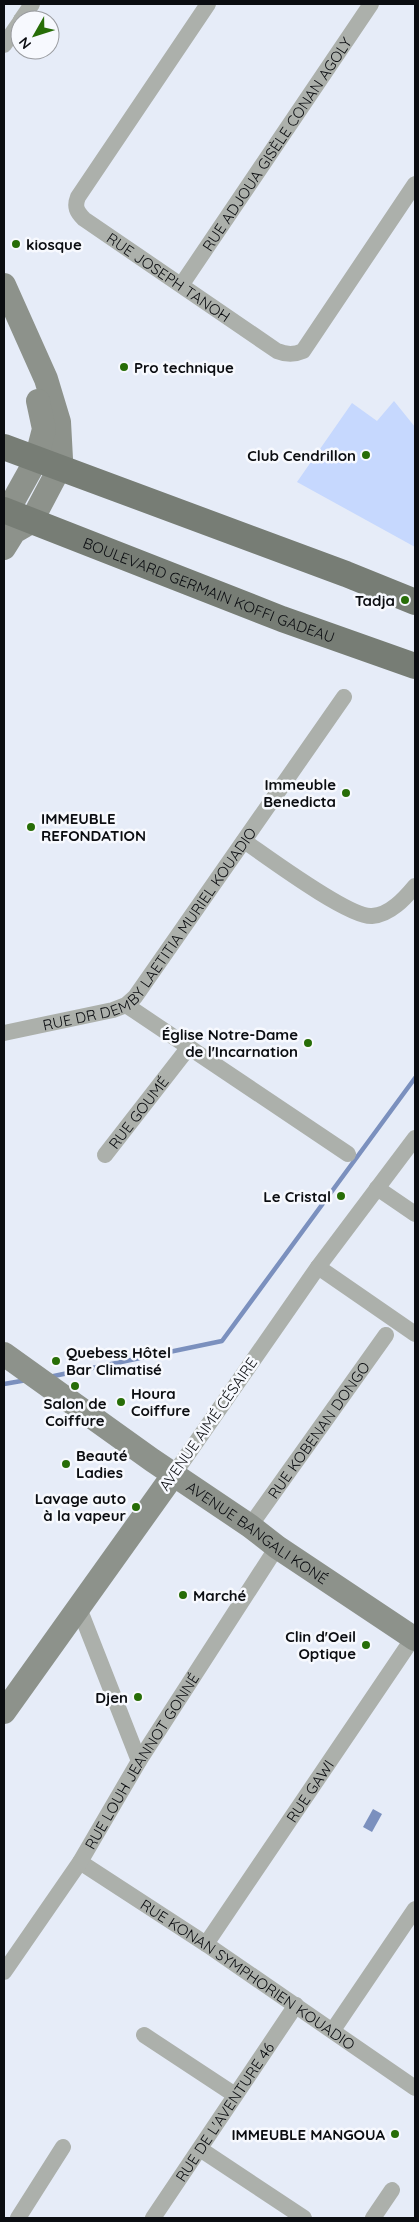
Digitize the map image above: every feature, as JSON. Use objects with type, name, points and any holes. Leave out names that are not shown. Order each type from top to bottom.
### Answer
[{"type":"main road","points":[[4,447],[52,459],[415,602]]},
{"type":"main road","name":"BOULEVARD GERMAIN KOFFI GADEAU","points":[[12,525],[415,666]]},
{"type":"street","name":"RUE JOSEPH TANOH","points":[[208,4],[76,203],[77,210],[84,219],[182,284],[277,351],[285,354],[295,354],[304,351],[415,184]]},
{"type":"street","name":"RUE ADJOUA GISÈLE CONAN AGOLY","points":[[182,284],[371,4]]},
{"type":"street","points":[[4,285],[46,379],[59,422],[52,459],[12,525]]},
{"type":"street","points":[[4,319],[35,386],[52,459]]},
{"type":"street","name":"RUE DR DEMBY LAETITIA MURIEL KOUADIO","points":[[4,1033],[102,1013],[126,1005],[143,986],[344,697]]},
{"type":"street","points":[[244,841],[339,903],[365,916],[374,916],[386,912],[398,904],[415,886]]},
{"type":"street","points":[[126,1005],[348,1154]]},
{"type":"street","name":"RUE GOUMÉ","points":[[105,1155],[189,1047]]},
{"type":"street","name":"AVENUE AIMÉ CÉSAIRE","points":[[4,1712],[174,1474],[318,1267],[415,1138]]},
{"type":"street","points":[[377,1188],[415,1214]]},
{"type":"street","points":[[318,1267],[415,1334]]},
{"type":"street","name":"RUE KOBENAN DONGO","points":[[250,1526],[386,1334]]},
{"type":"street","name":"AVENUE BANGALI KONÉ","points":[[4,1354],[152,1460],[250,1526],[277,1547],[414,1638]]},
{"type":"street","name":"RUE LOUH JEANNOT GONNÉ","points":[[4,1972],[80,1862],[139,1762],[277,1547]]},
{"type":"street","points":[[79,1608],[139,1762]]},
{"type":"street","name":"RUE GAWI","points":[[206,1944],[414,1638]]},
{"type":"street","name":"RUE KONAN SYMPHORIEN KOUADIO","points":[[80,1862],[206,1944],[415,2088]]},
{"type":"street","points":[[333,2030],[415,1909]]},
{"type":"street","name":"RUE DE L'AVENTURE 46","points":[[153,2218],[296,2005]]},
{"type":"street","points":[[144,2035],[236,2095]]},
{"type":"street","points":[[18,2218],[63,2147]]},
{"type":"street","points":[[200,2148],[304,2218]]},
{"type":"street","points":[[373,2218],[392,2190]]},
{"type":"shaded area","name":"Club Cendrillon","points":[[394,401],[415,427],[415,547],[297,482],[352,403],[377,421]]},
{"type":"shaded area","points":[[373,1809],[382,1814],[372,1832],[363,1827]]},
{"type":"waterway","points":[[49,1377],[222,1341],[415,1078]]},
{"type":"waterway","points":[[4,1384],[27,1380]]},
{"type":"place","name":"kiosque","points":[[16,244]]},
{"type":"place","name":"Pro technique","points":[[124,367]]},
{"type":"place","name":"Club Cendrillon","points":[[366,455]]},
{"type":"place","name":"Tadja","points":[[405,600]]},
{"type":"place","name":"Immeuble Benedicta","points":[[346,793]]},
{"type":"place","name":"IMMEUBLE REFONDATION","points":[[31,827]]},
{"type":"place","name":"Église Notre-Dame de l'Incarnation","points":[[308,1043]]},
{"type":"place","name":"Le Cristal","points":[[341,1196]]},
{"type":"place","name":"Quebess Hôtel Bar Climatisé","points":[[56,1361]]},
{"type":"place","name":"Salon de Coiffure","points":[[75,1386]]},
{"type":"place","name":"Houra Coiffure","points":[[121,1402]]},
{"type":"place","name":"Beauté Ladies","points":[[66,1464]]},
{"type":"place","name":"Lavage auto à la vapeur","points":[[136,1507]]},
{"type":"place","name":"Marché","points":[[183,1595]]},
{"type":"place","name":"Clin d'Oeil Optique","points":[[366,1645]]},
{"type":"place","name":"Djen","points":[[138,1697]]},
{"type":"place","name":"IMMEUBLE MANGOUA","points":[[395,2134]]}]
